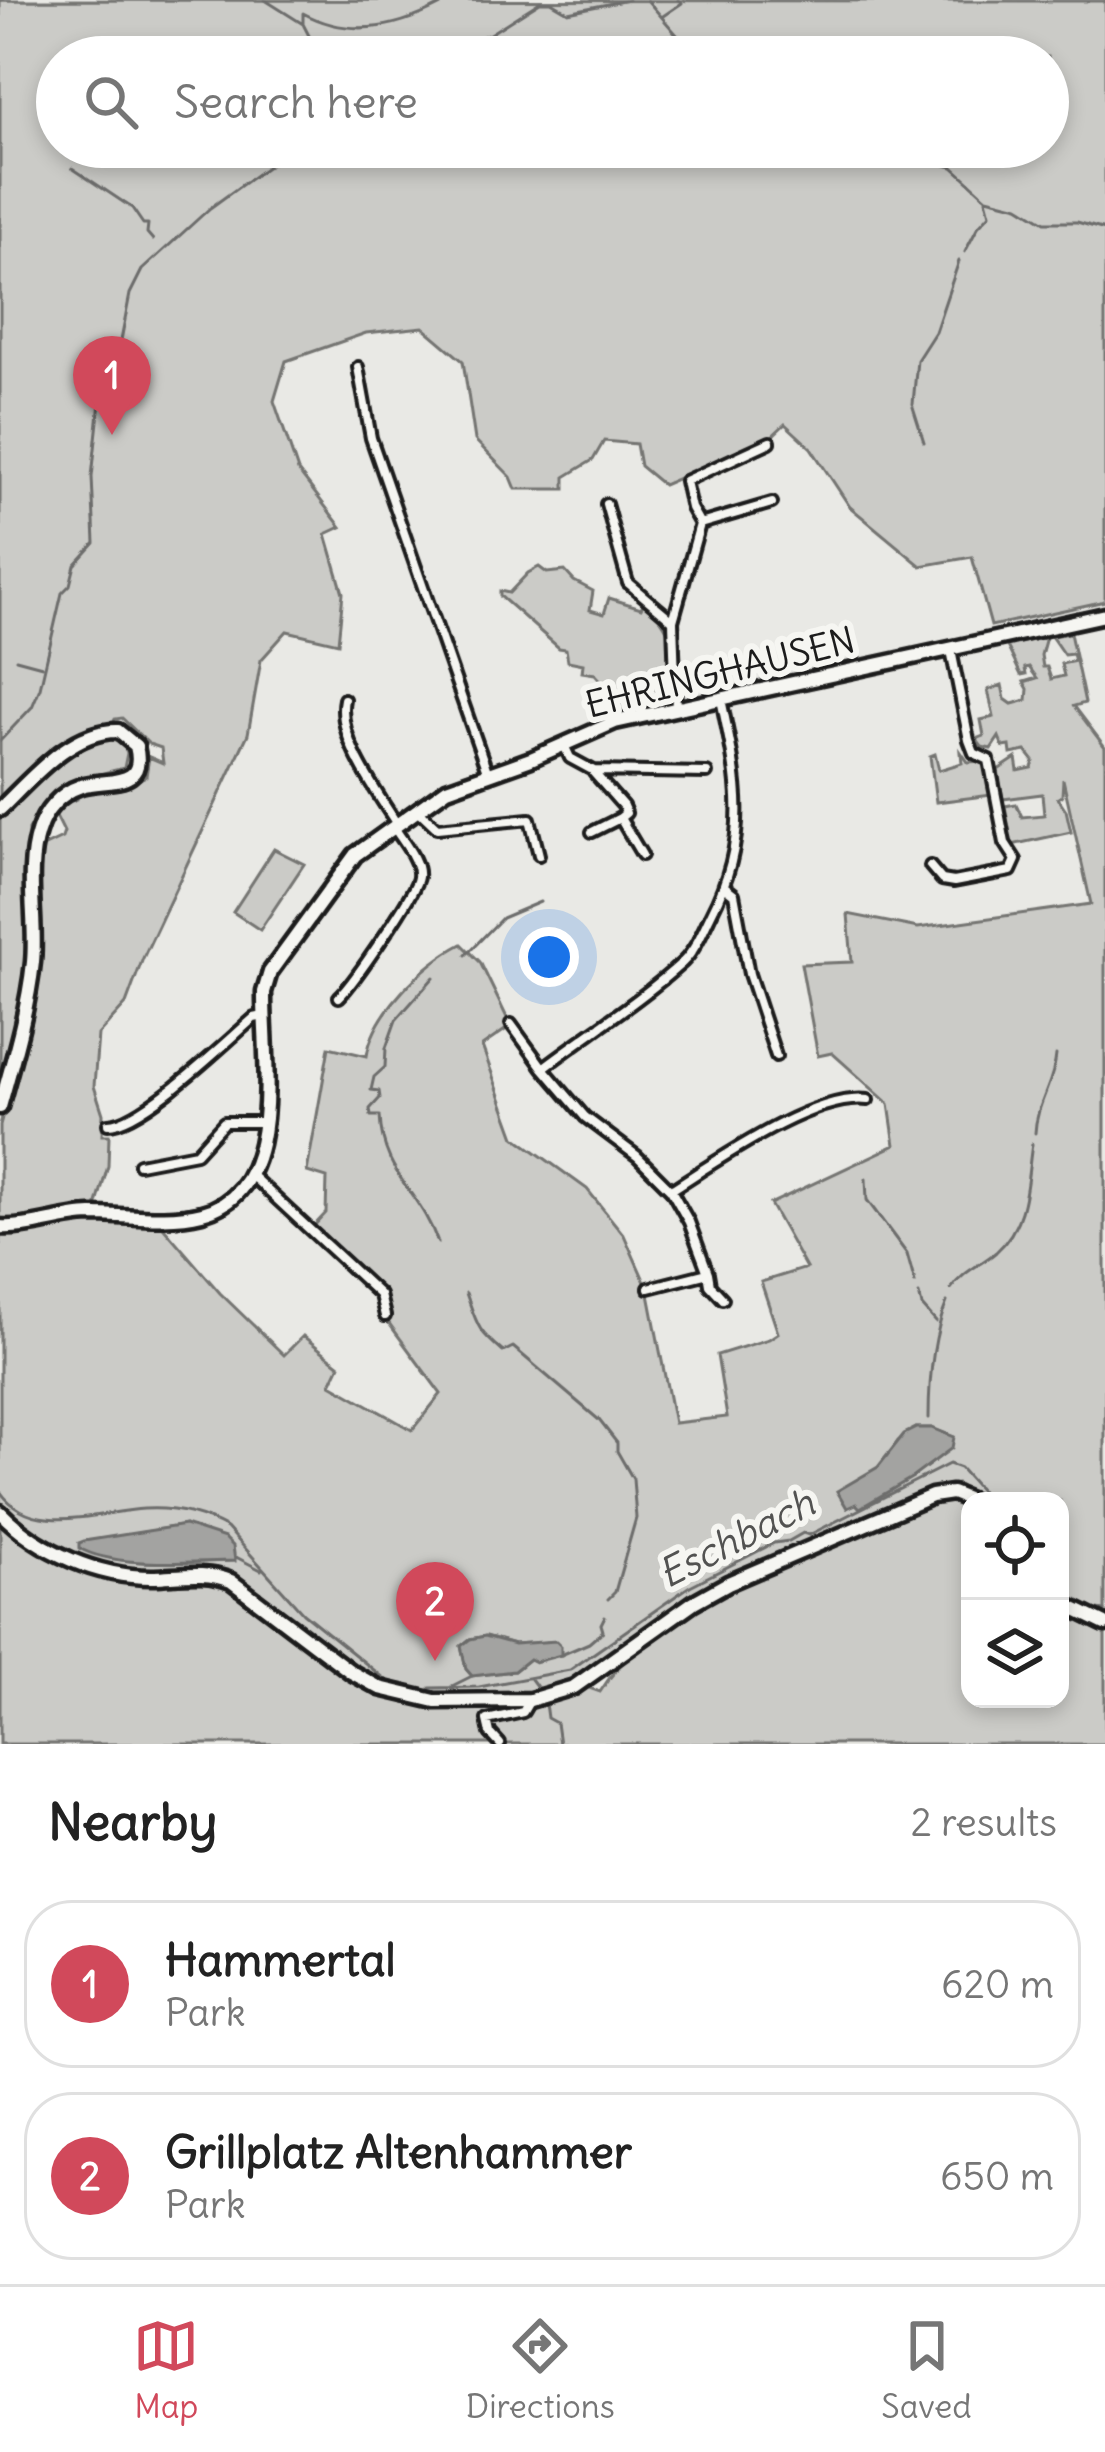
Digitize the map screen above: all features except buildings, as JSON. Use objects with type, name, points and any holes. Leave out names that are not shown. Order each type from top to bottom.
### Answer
[{"type":"main road","name":"EHRINGHAUSEN","points":[[252,1176],[260,1155],[263,1122],[265,987],[273,967],[352,858],[438,793],[606,724],[1105,615]]},
{"type":"main road","points":[[0,809],[50,763],[85,739],[118,731],[136,746],[138,761],[130,776],[73,790],[53,805],[38,829],[33,961],[0,1107]]},
{"type":"main road","points":[[0,1227],[71,1216],[197,1214],[225,1203],[252,1176]]},
{"type":"main road","points":[[0,1512],[39,1541],[104,1572],[225,1578],[351,1672],[394,1694],[448,1702],[540,1698],[584,1681],[728,1582],[932,1496],[961,1497]]},
{"type":"main road","points":[[1069,1606],[1105,1624]]},
{"type":"street","points":[[358,368],[371,438],[488,774]]},
{"type":"street","points":[[676,709],[673,621],[700,524],[685,481],[770,442]]},
{"type":"street","points":[[700,524],[772,503]]},
{"type":"street","points":[[606,504],[628,583],[673,621]]},
{"type":"street","points":[[930,866],[942,880],[953,882],[1011,871],[1016,860],[1005,843],[989,760],[974,753],[969,740],[951,650]]},
{"type":"street","points":[[339,997],[415,890],[418,870],[360,764],[343,713],[344,699]]},
{"type":"street","points":[[543,1068],[682,962],[692,952],[725,887],[738,835],[733,760],[721,699]]},
{"type":"street","name":"EHRINGHAUSEN","points":[[563,744],[570,758],[594,772],[622,806],[626,813],[620,818],[643,855]]},
{"type":"street","name":"EHRINGHAUSEN","points":[[594,772],[707,773]]},
{"type":"street","points":[[416,808],[437,828],[530,819],[539,855]]},
{"type":"street","points":[[592,832],[620,818]]},
{"type":"street","points":[[725,887],[734,894],[748,974],[776,1056]]},
{"type":"street","points":[[108,1124],[118,1124],[155,1101],[254,1018],[264,1016]]},
{"type":"street","points":[[512,1024],[585,1118],[637,1156],[671,1190],[689,1222],[710,1285],[723,1299]]},
{"type":"street","points":[[671,1190],[781,1125],[818,1109],[868,1100]]},
{"type":"street","points":[[139,1164],[196,1153],[224,1122],[263,1122]]},
{"type":"street","points":[[252,1176],[380,1295],[385,1316]]},
{"type":"street","points":[[650,1288],[708,1273]]},
{"type":"street","points":[[500,1744],[487,1727],[488,1718],[523,1712],[540,1698]]},
{"type":"shaded area","points":[[0,0],[1105,1],[1105,601],[991,626],[972,557],[921,566],[850,507],[811,448],[785,424],[769,439],[663,485],[640,466],[636,444],[604,441],[593,460],[565,477],[565,489],[516,489],[511,477],[475,440],[463,361],[423,327],[366,333],[286,361],[274,401],[298,471],[341,527],[326,534],[343,593],[338,643],[287,631],[261,660],[248,734],[126,1004],[98,1035],[94,1086],[103,1114],[102,1135],[109,1135],[108,1166],[95,1211],[0,1222],[0,1125],[33,1001],[41,854],[43,847],[62,838],[64,832],[54,812],[77,799],[79,792],[120,789],[146,776],[149,757],[163,763],[161,748],[149,744],[122,718],[93,729],[0,803]]},
{"type":"shaded area","points":[[539,567],[547,573],[565,571],[593,591],[590,610],[604,614],[609,598],[641,608],[644,602],[656,614],[671,645],[668,701],[626,712],[604,702],[605,685],[595,674],[582,672],[583,664],[568,661],[566,649],[559,648],[500,596],[500,591],[509,593]]},
{"type":"shaded area","points":[[1070,633],[1085,703],[1074,706],[1105,747],[1105,1620],[1069,1601],[1069,1492],[968,1492],[957,1484],[904,1499],[732,1576],[561,1686],[526,1697],[490,1699],[452,1690],[447,1698],[388,1687],[353,1668],[227,1573],[131,1572],[90,1562],[31,1533],[0,1505],[0,1233],[73,1220],[158,1221],[220,1293],[284,1355],[303,1336],[340,1365],[331,1384],[412,1430],[441,1394],[388,1322],[381,1293],[312,1228],[326,1213],[327,1178],[307,1172],[329,1047],[367,1056],[379,1023],[402,991],[462,944],[480,962],[511,1026],[482,1046],[515,1137],[587,1189],[624,1235],[648,1289],[674,1423],[727,1417],[717,1355],[778,1333],[761,1282],[806,1268],[770,1204],[895,1145],[889,1104],[832,1053],[818,1056],[801,964],[852,962],[848,914],[918,928],[1091,904],[1063,779],[1058,798],[1071,832],[1012,845],[1005,806],[1016,804],[1022,817],[1044,815],[1042,794],[1003,799],[998,770],[1016,758],[1018,771],[1032,768],[1034,761],[1026,751],[1011,754],[1010,746],[1003,747],[999,737],[991,749],[976,739],[984,736],[981,720],[994,717],[988,690],[1002,685],[1005,699],[1012,704],[1027,700],[1024,682],[1037,678],[1029,667],[1021,675],[1007,646],[1046,637],[1041,655],[1051,679],[1064,676],[1061,664],[1075,661],[1073,654],[1064,655],[1051,636]],"holes":[[[916,1428],[954,1437],[946,1451],[856,1504],[898,1441]],[[185,1525],[236,1557],[234,1561],[130,1561],[92,1552],[80,1543]],[[486,1636],[514,1644],[550,1642],[514,1671],[472,1676],[461,1646]]]},
{"type":"shaded area","points":[[103,738],[123,743],[124,768],[71,781],[47,799],[28,830],[30,949],[0,1089],[0,815],[57,763]]},
{"type":"shaded area","points":[[961,752],[968,762],[984,761],[992,795],[936,802],[930,756],[935,754],[939,770],[962,763]]},
{"type":"shaded area","points":[[274,849],[304,864],[260,930],[233,912]]},
{"type":"shaded area","points":[[932,1428],[954,1437],[952,1448],[860,1508],[856,1504],[847,1508],[837,1491],[878,1467],[904,1434]]},
{"type":"shaded area","points":[[947,1499],[961,1504],[961,1708],[1069,1708],[1069,1612],[1105,1628],[1105,1744],[0,1744],[0,1517],[89,1571],[224,1582],[391,1696],[459,1706],[584,1686],[600,1692],[626,1659],[702,1603],[925,1502]]},
{"type":"shaded area","points":[[185,1525],[225,1538],[233,1546],[235,1561],[133,1561],[79,1548],[84,1541]]},
{"type":"shaded area","points":[[485,1636],[514,1644],[556,1641],[561,1655],[535,1662],[529,1659],[514,1671],[472,1676],[461,1646]]},
{"type":"waterway","points":[[265,0],[303,24],[309,36]]},
{"type":"waterway","points":[[303,24],[303,13],[340,26],[378,27],[450,0]]},
{"type":"waterway","points":[[484,36],[540,2],[551,2],[568,12],[628,0]]},
{"type":"waterway","points":[[647,0],[678,36]]},
{"type":"waterway","points":[[663,16],[682,3],[678,0]]},
{"type":"waterway","points":[[72,168],[132,208],[148,224],[147,233],[153,240]]},
{"type":"waterway","points":[[0,741],[32,707],[62,593],[70,585],[75,565],[95,543],[92,477],[100,402],[118,356],[130,294],[142,270],[210,208],[265,168]]},
{"type":"waterway","points":[[954,168],[987,198],[1019,206],[1045,222],[1077,222],[1105,230]]},
{"type":"waterway","points":[[965,252],[990,214],[986,199]]},
{"type":"waterway","points":[[913,404],[917,360],[935,332],[959,261]]},
{"type":"waterway","points":[[913,407],[924,442]]},
{"type":"waterway","points":[[16,659],[42,666]]},
{"type":"waterway","points":[[466,955],[502,918],[540,902]]},
{"type":"waterway","points":[[434,977],[396,1020],[385,1067],[374,1077],[371,1090],[379,1091],[380,1098],[370,1109],[371,1116],[380,1116],[388,1153],[438,1243]]},
{"type":"waterway","points":[[1035,1133],[1056,1055]]},
{"type":"waterway","points":[[951,1289],[996,1252],[1014,1228],[1024,1202],[1032,1144]]},
{"type":"waterway","points":[[866,1179],[867,1200],[907,1254],[915,1283]]},
{"type":"waterway","points":[[466,1293],[488,1338],[503,1352],[513,1347],[599,1420],[617,1443],[633,1479],[636,1518],[615,1592],[608,1599]]},
{"type":"waterway","points":[[919,1294],[922,1306],[936,1322]]},
{"type":"waterway","points":[[929,1418],[932,1359],[947,1302]]},
{"type":"waterway","name":"Eschbach","points":[[430,1688],[479,1687],[570,1670],[690,1586],[774,1543],[809,1535],[949,1464],[960,1468],[981,1492]]},
{"type":"waterway","name":"Eschbach","points":[[0,1491],[13,1505],[47,1518],[155,1509],[187,1512],[217,1523],[227,1528],[303,1613],[390,1683],[417,1689]]},
{"type":"waterway","points":[[236,1557],[261,1570]]},
{"type":"waterway","name":"Eschbach","points":[[1069,1596],[1089,1609],[1105,1611]]},
{"type":"waterway","points":[[561,1655],[603,1631],[605,1616]]},
{"type":"waterway","points":[[452,1686],[472,1676]]},
{"type":"waterway","points":[[531,1679],[542,1694]]},
{"type":"waterway","points":[[545,1703],[547,1718],[556,1723],[559,1744]]},
{"type":"place","name":"Hammertal","points":[[112,435]]},
{"type":"place","name":"Grillplatz Altenhammer","points":[[435,1661]]}]
